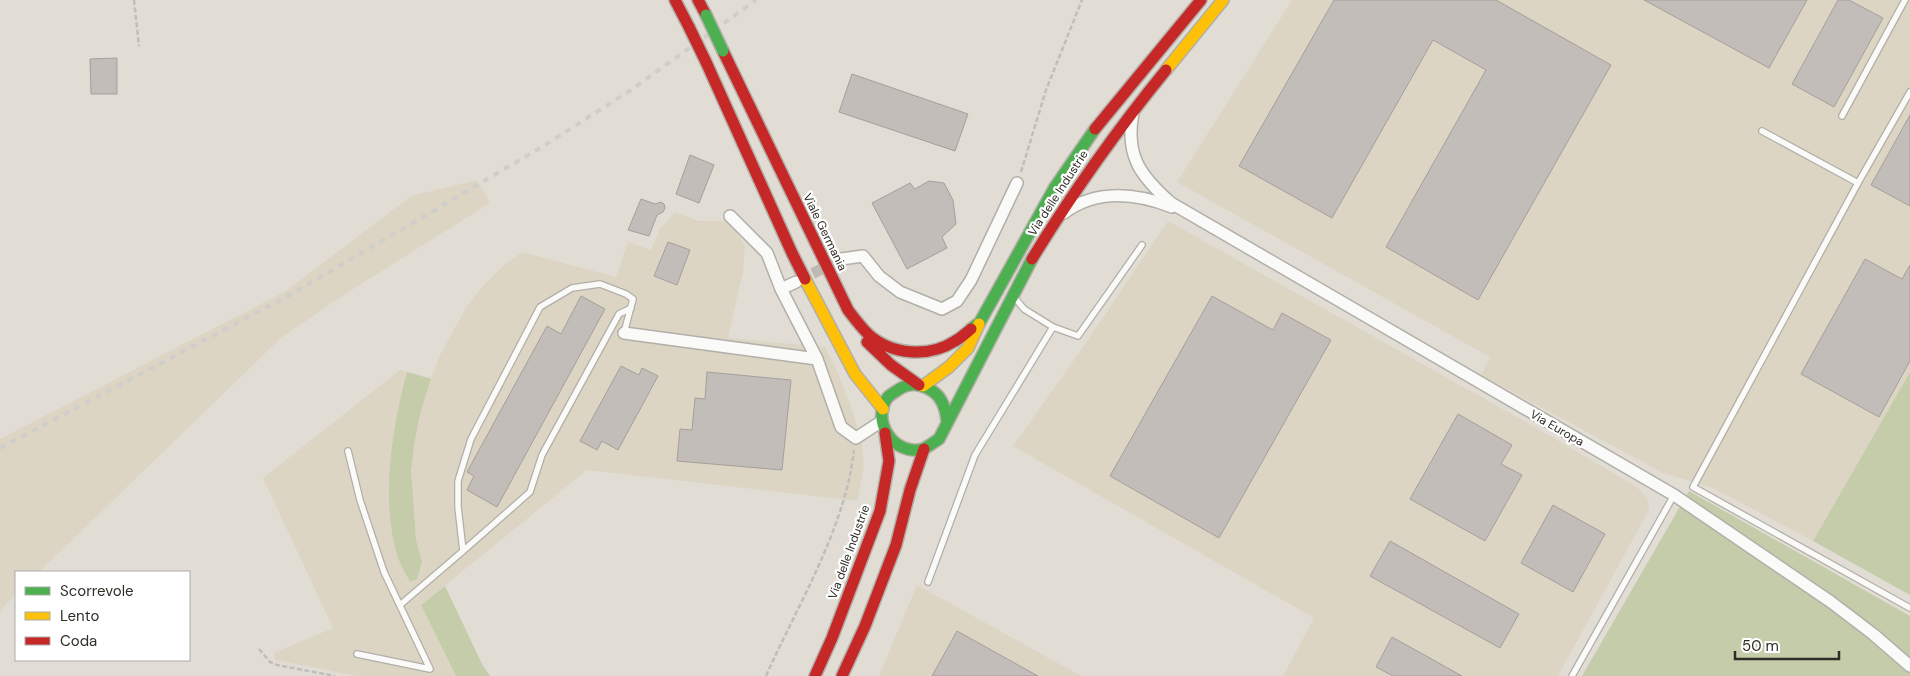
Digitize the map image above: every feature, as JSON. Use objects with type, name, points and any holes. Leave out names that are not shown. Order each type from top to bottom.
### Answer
[{"type":"street","points":[[675,0],[706,62],[796,262],[855,374],[883,409]]},
{"type":"street","name":"Viale Germania","points":[[698,0],[848,310],[868,334],[888,348],[906,352],[932,350],[954,342],[980,322],[993,297]]},
{"type":"street","name":"Via delle Industrie","points":[[993,297],[1055,187],[1087,139],[1116,101],[1201,0]]},
{"type":"street","name":"Via delle Industrie","points":[[947,422],[1012,296],[1056,218],[1091,165],[1133,110],[1223,0]]},
{"type":"street","name":"Via Europa","points":[[1133,110],[1130,136],[1133,156],[1139,168],[1157,191],[1187,214],[1674,495],[1831,602],[1874,634],[1910,666]]},
{"type":"street","points":[[841,259],[863,256],[879,276],[900,292],[942,309],[957,301],[971,280],[1010,193],[1017,183]]},
{"type":"street","name":"Via Europa","points":[[1056,218],[1082,201],[1106,195],[1147,199],[1187,214]]},
{"type":"street","points":[[730,216],[767,253],[781,289],[817,359],[841,427],[856,438],[882,421]]},
{"type":"street","points":[[781,289],[796,282]]},
{"type":"street","points":[[848,310],[871,347],[902,375],[921,385],[938,394],[944,402],[947,422],[939,439],[924,449],[906,450],[898,446],[885,433],[882,421],[886,400],[893,393],[910,385],[921,385],[949,367],[968,348],[980,322]]},
{"type":"street","points":[[624,333],[817,359]]},
{"type":"street","name":"Via delle Industrie","points":[[815,676],[832,638],[880,510],[889,461],[885,433]]},
{"type":"street","points":[[842,676],[866,626],[896,545],[910,490],[924,449]]},
{"type":"lane","points":[[1842,116],[1905,0]]},
{"type":"lane","points":[[1910,92],[1858,183],[1693,487],[1910,608]]},
{"type":"lane","points":[[1762,131],[1858,183]]},
{"type":"lane","points":[[1012,296],[1024,309],[1053,327],[1078,336],[1142,245]]},
{"type":"lane","points":[[463,551],[458,507],[458,481],[471,439],[540,307],[572,288],[600,284],[634,299],[624,333]]},
{"type":"lane","points":[[400,606],[530,492],[542,455],[614,322],[619,314],[631,308]]},
{"type":"lane","points":[[928,582],[975,456],[1053,327]]},
{"type":"lane","points":[[348,451],[360,500],[384,572],[430,669],[357,654]]},
{"type":"lane","points":[[1572,676],[1674,495]]},
{"type":"path","points":[[134,0],[140,46]]},
{"type":"path","points":[[1017,183],[1046,90],[1082,0]]},
{"type":"path","points":[[766,676],[836,522],[852,468],[856,438]]},
{"type":"path","points":[[259,649],[265,658],[277,665],[335,676]]},
{"type":"shaded area","points":[[1292,0],[1910,0],[1910,372],[1813,541],[1713,488],[1663,473],[1481,375],[1490,357],[1177,182]]},
{"type":"shaded area","points":[[477,180],[490,203],[342,296],[281,338],[40,571],[15,571],[15,595],[0,611],[0,439],[286,291],[411,196]]},
{"type":"shaded area","points":[[675,212],[699,221],[729,221],[745,245],[743,272],[728,338],[825,347],[837,371],[853,412],[862,445],[864,467],[857,501],[587,470],[421,605],[456,676],[357,676],[275,660],[274,653],[333,628],[263,478],[400,370],[431,378],[441,353],[467,306],[501,268],[522,252],[616,277],[628,242],[651,250],[660,229]]},
{"type":"shaded area","points":[[1168,221],[1540,430],[1637,487],[1648,499],[1649,510],[1558,676],[1283,676],[1314,618],[1013,446],[1079,353]]},
{"type":"shaded area","points":[[917,585],[1081,676],[879,676]]},
{"type":"green space","points":[[407,372],[431,379],[421,410],[411,471],[416,540],[422,562],[417,579],[410,582],[398,558],[393,536],[389,489],[393,440]]},
{"type":"green space","points":[[1910,372],[1910,595],[1813,541]]},
{"type":"green space","points":[[1689,491],[1910,616],[1910,676],[1582,676]]},
{"type":"green space","points":[[445,586],[482,664],[490,676],[456,676],[421,605]]},
{"type":"building","points":[[1334,0],[1496,0],[1611,65],[1478,300],[1386,247],[1486,70],[1433,40],[1332,218],[1239,166]]},
{"type":"building","points":[[1644,0],[1807,0],[1769,68]]},
{"type":"building","points":[[1838,0],[1849,0],[1883,18],[1834,107],[1792,84]]},
{"type":"building","points":[[117,58],[117,94],[91,94],[90,59]]},
{"type":"building","points":[[852,74],[968,114],[955,151],[839,112]]},
{"type":"building","points":[[1910,115],[1910,206],[1871,185]]},
{"type":"building","points":[[690,155],[714,165],[699,203],[676,194]]},
{"type":"building","points":[[929,181],[944,183],[953,200],[956,224],[942,237],[947,248],[907,269],[872,203],[910,183],[915,189]]},
{"type":"building","points":[[641,199],[655,204],[661,202],[665,208],[663,212],[657,215],[649,236],[628,230]]},
{"type":"building","points":[[668,242],[690,250],[677,285],[654,276]]},
{"type":"building","points":[[1865,259],[1902,279],[1910,265],[1910,361],[1879,417],[1801,374]]},
{"type":"building","points":[[581,296],[605,309],[497,507],[467,490],[474,476],[467,472],[547,326],[561,334]]},
{"type":"building","points":[[1212,296],[1273,330],[1282,313],[1331,340],[1219,538],[1110,476]]},
{"type":"building","points":[[621,366],[639,375],[642,368],[658,376],[618,450],[602,441],[597,450],[580,441]]},
{"type":"building","points":[[707,372],[791,380],[782,470],[677,461],[680,429],[692,430],[695,398],[705,399]]},
{"type":"building","points":[[1458,414],[1512,445],[1501,464],[1522,475],[1485,541],[1410,499]]},
{"type":"building","points":[[1553,505],[1605,534],[1573,592],[1521,563]]},
{"type":"building","points":[[1390,541],[1519,614],[1500,648],[1370,576]]},
{"type":"building","points":[[957,631],[1038,676],[932,676]]},
{"type":"building","points":[[1392,637],[1462,676],[1393,676],[1376,667]]},
{"type":"tunnel","points":[[798,281],[841,259]]},
{"type":"railway","points":[[0,448],[288,296],[545,145],[631,90],[756,0]]},
{"type":"traffic: fast","points":[[706,15],[723,51]]},
{"type":"traffic: fast","points":[[971,329],[980,322],[1055,187],[1095,129]]},
{"type":"traffic: fast","points":[[947,422],[944,406],[939,397],[923,386],[904,386],[888,397],[883,406],[884,426],[894,442],[912,450],[923,449],[939,439],[1032,259]]},
{"type":"traffic: slow","points":[[1166,70],[1223,0]]},
{"type":"traffic: slow","points":[[805,279],[855,374],[883,409]]},
{"type":"traffic: slow","points":[[923,386],[949,367],[968,348],[979,324]]},
{"type":"traffic: jam","points":[[675,0],[689,27]]},
{"type":"traffic: jam","points":[[698,0],[706,15]]},
{"type":"traffic: jam","points":[[1095,129],[1201,0]]},
{"type":"traffic: jam","points":[[689,27],[706,62]]},
{"type":"traffic: jam","points":[[723,51],[848,310],[868,334],[877,341],[899,350],[922,352],[945,346],[971,329]]},
{"type":"traffic: jam","points":[[706,62],[805,279]]},
{"type":"traffic: jam","points":[[1032,259],[1096,162],[1166,70]]},
{"type":"traffic: jam","points":[[867,342],[891,365],[919,385]]},
{"type":"traffic: jam","points":[[815,676],[832,638],[880,511],[889,461],[885,433]]},
{"type":"traffic: jam","points":[[842,676],[865,626],[896,545],[910,490],[924,449]]}]
